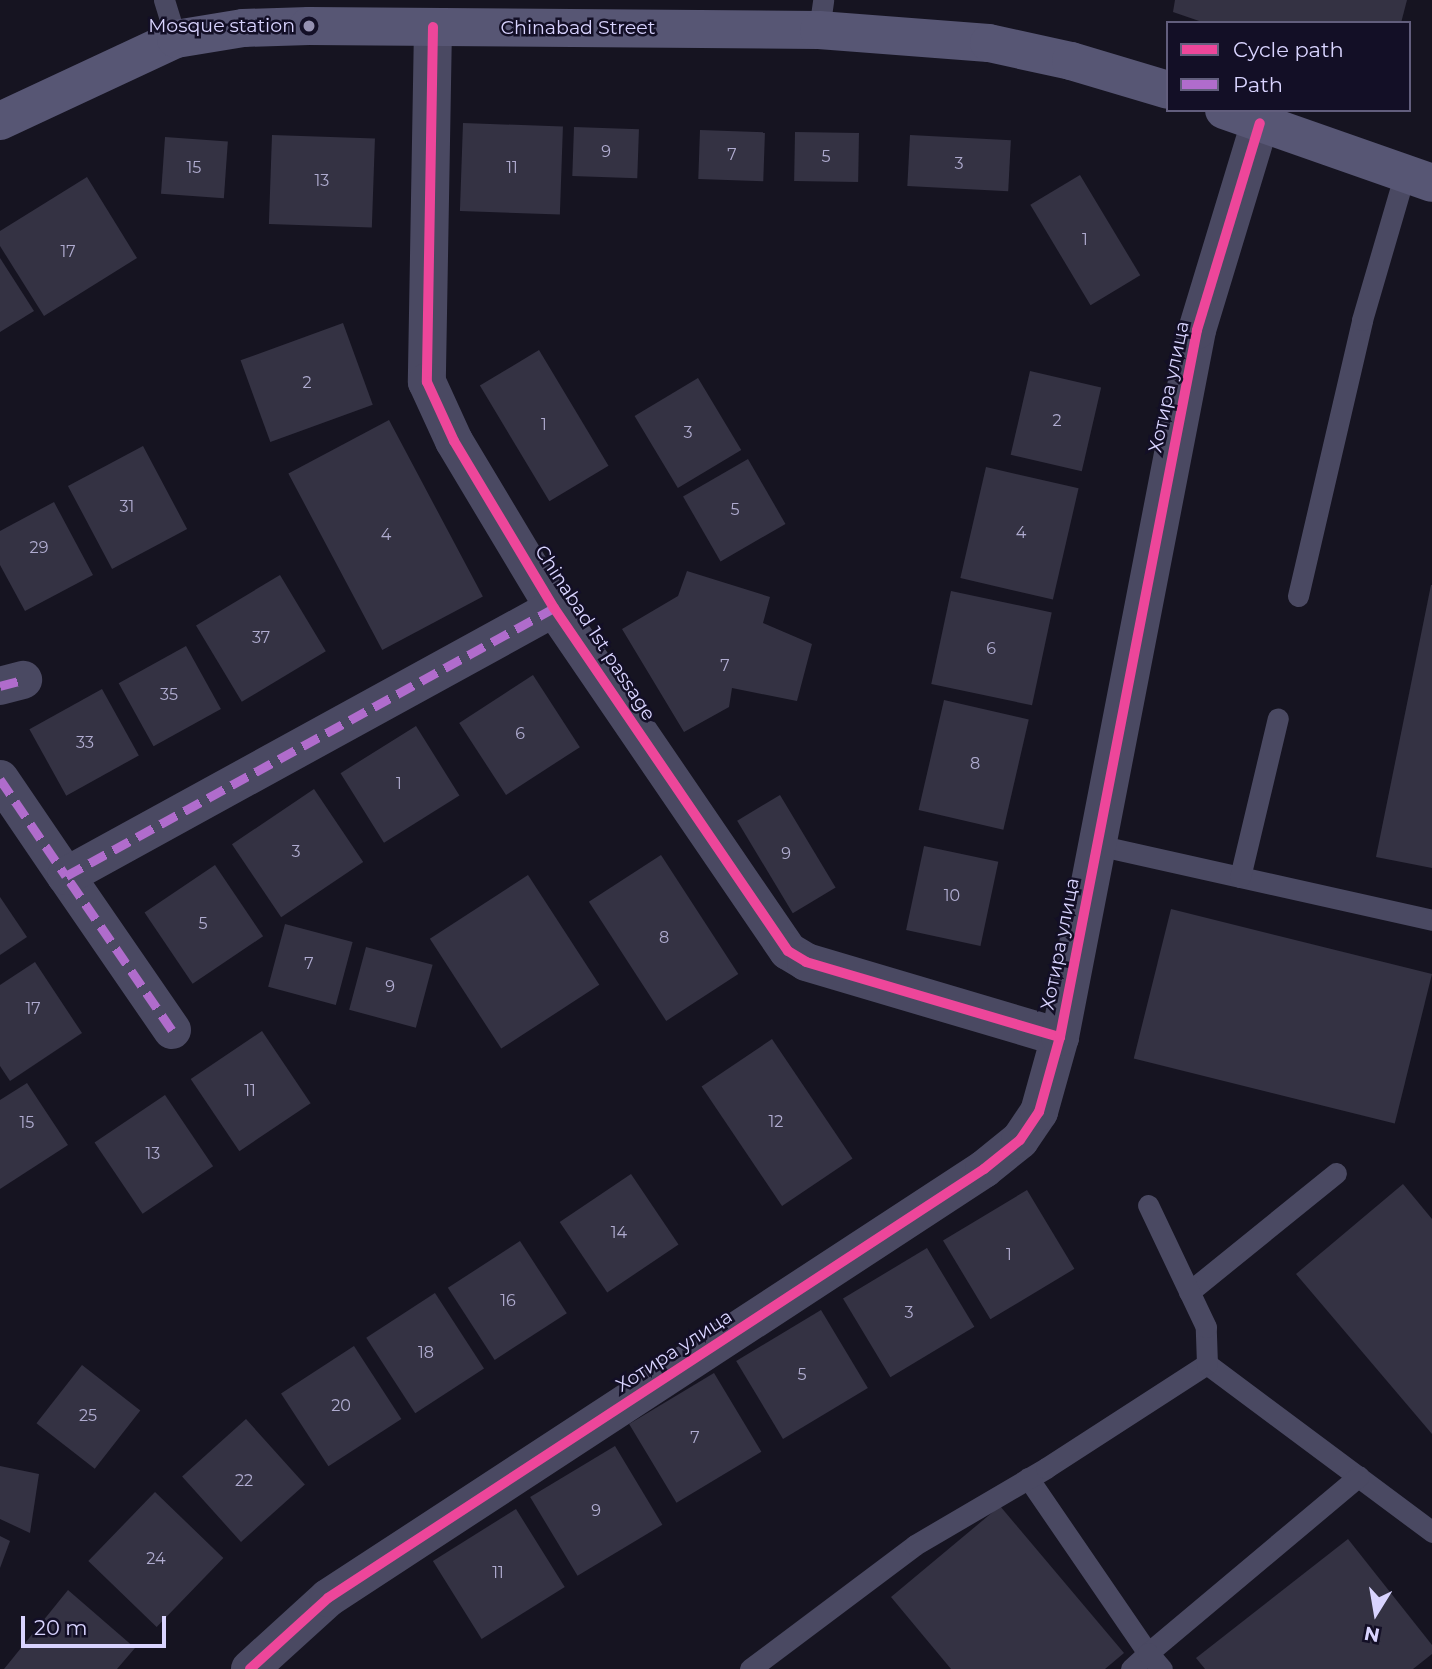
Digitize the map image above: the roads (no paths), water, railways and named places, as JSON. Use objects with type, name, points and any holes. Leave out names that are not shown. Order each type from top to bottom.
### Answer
[{"type":"main road","name":"Chinabad Street","points":[[0,121],[176,39],[243,28],[433,27],[821,15],[999,45],[1166,89]]},
{"type":"main road","points":[[1230,112],[1419,178]]},
{"type":"street","name":"Chinabad 1st passage","points":[[433,27],[427,382],[454,442],[554,608],[788,951],[806,962],[1060,1037]]},
{"type":"street","name":"Хотира улица","points":[[250,1669],[328,1598],[984,1169],[1020,1140],[1039,1112],[1060,1037],[1197,330],[1260,123]]},
{"type":"street","name":"Chinabad 1st passage","points":[[66,876],[554,608]]},
{"type":"street","points":[[0,779],[172,1030]]},
{"type":"lane","points":[[164,0],[176,39]]},
{"type":"lane","points":[[1298,596],[1362,320],[1419,178]]},
{"type":"lane","points":[[1240,877],[1278,718]]},
{"type":"lane","points":[[1097,845],[1432,920]]},
{"type":"lane","points":[[1189,1292],[1336,1173]]},
{"type":"lane","points":[[1148,1205],[1206,1327],[1207,1364]]},
{"type":"lane","points":[[1207,1364],[1432,1532]]},
{"type":"lane","points":[[750,1669],[915,1545],[1028,1478],[1207,1364]]},
{"type":"lane","points":[[1131,1669],[1155,1661],[1359,1476]]},
{"type":"lane","points":[[1028,1478],[1155,1661]]},
{"type":"place","name":"Mosque station","points":[[309,26]]}]
